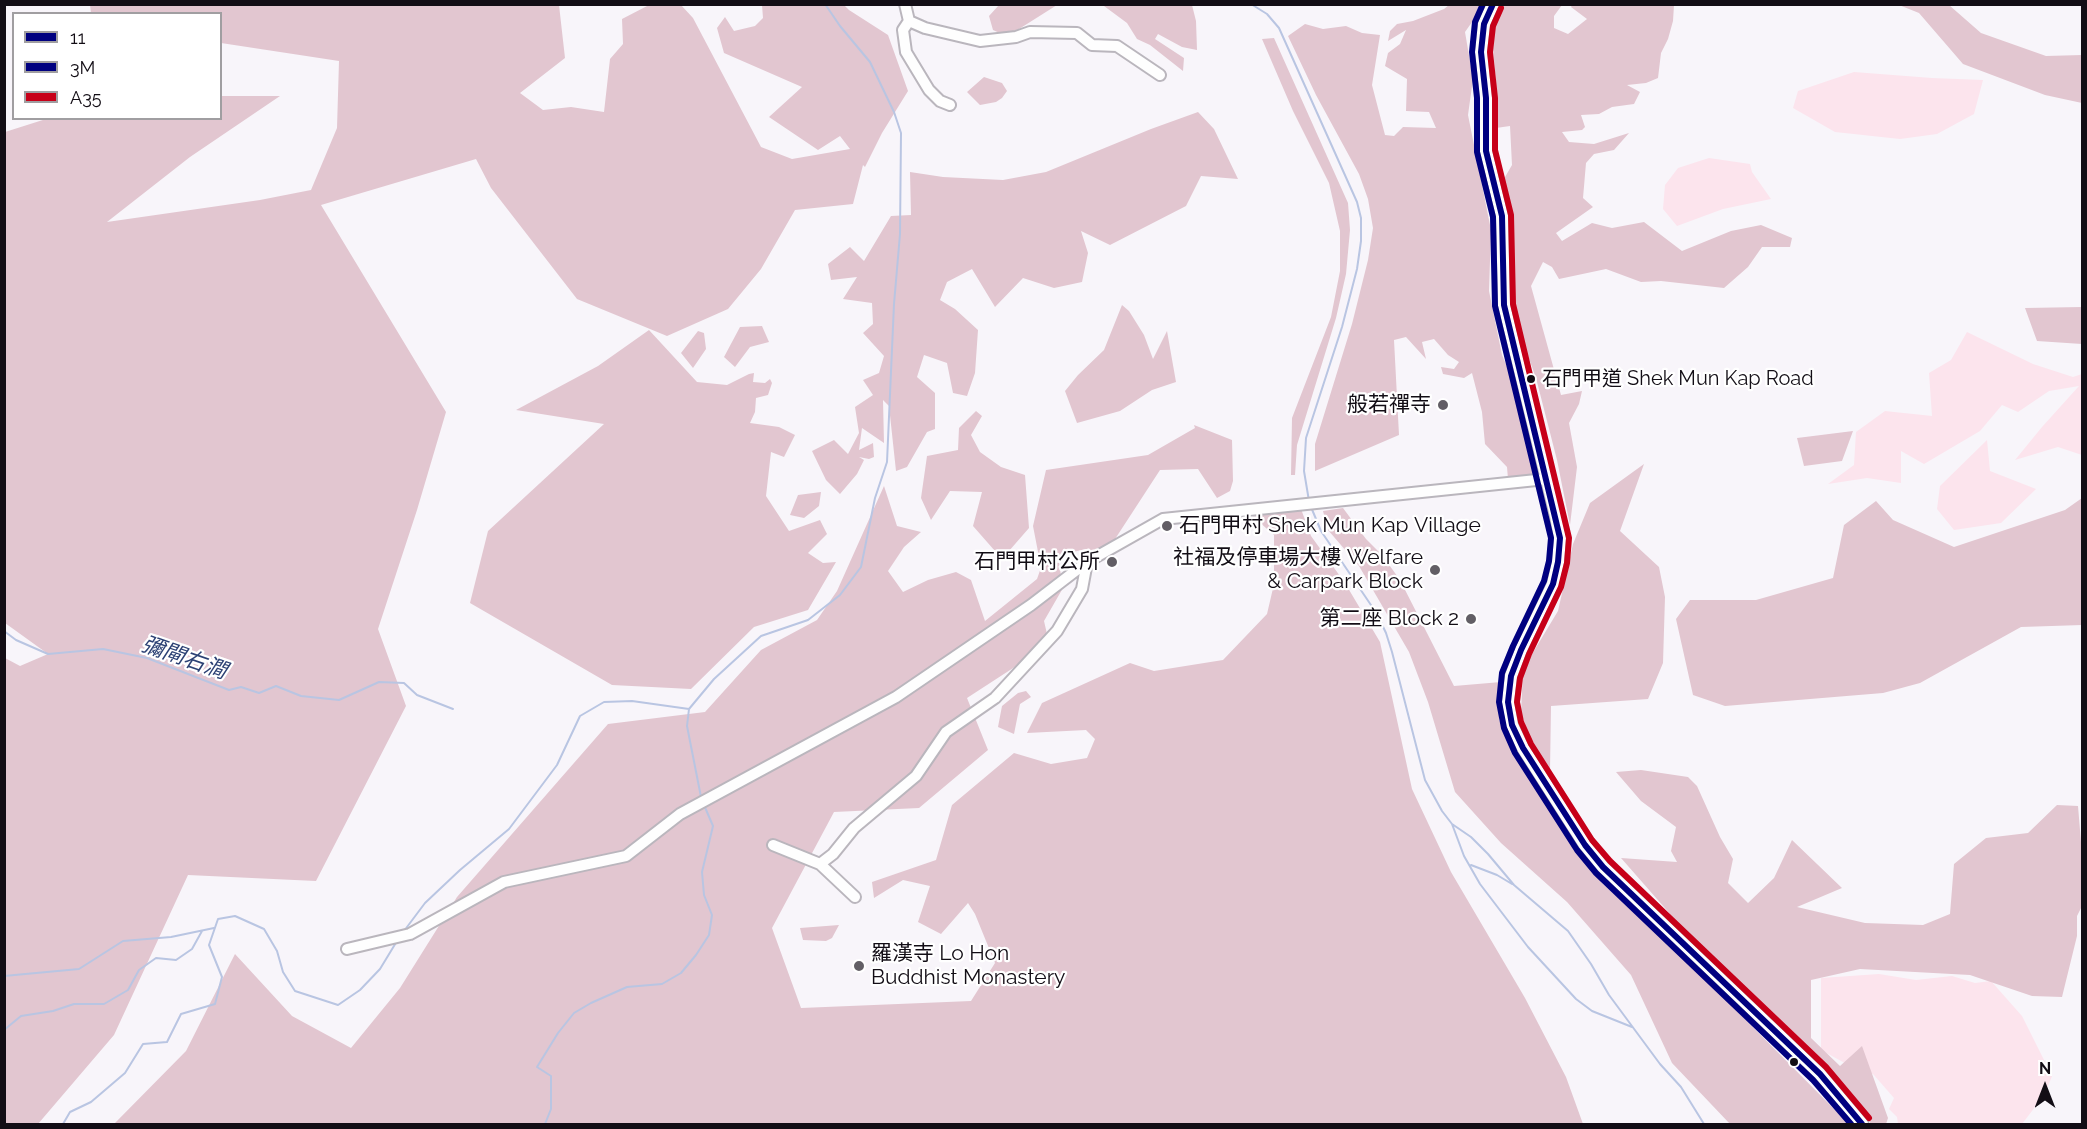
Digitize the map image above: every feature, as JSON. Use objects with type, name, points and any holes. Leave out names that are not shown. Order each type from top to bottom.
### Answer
[{"type":"main road","points":[[1493,4],[1486,18],[1481,42],[1486,98],[1486,151],[1502,216],[1504,305],[1560,538],[1553,584],[1517,659],[1509,685],[1509,711],[1512,725],[1519,741],[1585,845],[1603,867],[1820,1074],[1862,1125]]},
{"type":"street","points":[[905,4],[909,21],[903,30],[906,52],[929,90],[940,101],[950,105]]},
{"type":"street","points":[[909,21],[925,28],[980,41],[1016,37],[1030,32],[1077,33],[1092,45],[1117,46],[1160,75]]},
{"type":"street","points":[[346,949],[410,934],[504,882],[626,856],[680,814],[896,697],[1031,605],[1087,562],[1164,519],[1546,479]]},
{"type":"street","points":[[820,864],[833,854],[854,828],[916,776],[946,732],[995,698],[1057,631],[1082,589],[1087,562]]},
{"type":"street","points":[[773,845],[820,864],[855,897]]},
{"type":"shaded area","points":[[1107,4],[1192,5],[1196,21],[1197,50],[1182,47],[1158,34],[1155,39],[1184,58],[1183,71],[1150,45],[1137,39],[1127,23],[1104,6]]},
{"type":"shaded area","points":[[90,5],[559,5],[565,58],[520,93],[543,110],[571,107],[604,112],[610,59],[623,44],[622,19],[649,5],[681,5],[693,18],[761,147],[792,159],[850,149],[840,136],[818,150],[769,117],[802,87],[724,53],[717,28],[725,17],[734,31],[755,26],[763,18],[762,5],[844,5],[888,35],[908,91],[882,133],[865,167],[863,165],[853,204],[795,210],[761,269],[728,309],[667,336],[577,299],[491,188],[476,159],[321,205],[446,412],[378,629],[406,706],[316,881],[188,875],[114,1035],[38,1124],[5,1124],[5,658],[20,666],[48,654],[5,623],[5,132],[43,120],[222,120],[222,96],[280,96],[190,157],[107,222],[260,200],[311,190],[337,128],[339,61],[222,43],[222,12],[91,12]]},
{"type":"shaded area","points":[[999,5],[1057,5],[1019,29],[1004,35],[993,30],[989,16]]},
{"type":"shaded area","points":[[1449,5],[1484,5],[1465,32],[1473,79],[1468,115],[1491,230],[1489,291],[1502,355],[1512,378],[1518,412],[1523,423],[1533,476],[1508,479],[1507,467],[1485,444],[1482,412],[1472,373],[1464,378],[1443,374],[1441,367],[1454,369],[1459,362],[1448,355],[1434,339],[1422,342],[1426,359],[1406,337],[1394,340],[1399,435],[1315,471],[1315,444],[1352,324],[1368,260],[1373,228],[1368,199],[1359,174],[1316,95],[1288,36],[1305,24],[1323,29],[1346,26],[1362,33],[1380,35],[1372,85],[1385,135],[1394,136],[1403,127],[1436,128],[1429,112],[1406,111],[1407,79],[1385,66],[1388,53],[1400,44],[1406,30],[1388,41],[1390,31],[1397,24],[1413,21]]},
{"type":"shaded area","points":[[1500,5],[1562,5],[1554,16],[1554,28],[1568,34],[1587,19],[1571,7],[1572,5],[1674,5],[1673,21],[1661,53],[1658,78],[1646,83],[1627,85],[1640,92],[1634,104],[1612,107],[1599,114],[1581,115],[1585,127],[1582,130],[1562,132],[1569,142],[1594,144],[1629,133],[1614,150],[1594,154],[1586,163],[1583,198],[1593,207],[1556,233],[1562,241],[1592,223],[1612,228],[1644,222],[1682,251],[1731,231],[1761,225],[1792,238],[1790,247],[1762,247],[1748,267],[1724,288],[1661,281],[1641,282],[1606,269],[1559,279],[1552,267],[1543,262],[1531,286],[1561,395],[1582,391],[1579,404],[1569,423],[1577,467],[1570,525],[1557,460],[1536,378],[1509,303],[1512,231],[1508,197],[1501,184],[1512,165],[1510,126],[1496,128],[1494,120],[1496,82],[1493,49],[1496,12]]},
{"type":"shaded area","points":[[1899,5],[1949,5],[1981,33],[2046,56],[2082,55],[2082,103],[2045,95],[1963,64],[1919,13]]},
{"type":"shaded area","points":[[1274,38],[1348,203],[1350,230],[1346,274],[1336,318],[1297,445],[1295,475],[1291,475],[1292,418],[1331,317],[1340,271],[1340,231],[1329,183],[1293,111],[1262,39]]},
{"type":"shaded area","points":[[1854,72],[1983,80],[1974,114],[1937,134],[1900,139],[1835,132],[1793,108],[1798,91]]},
{"type":"shaded area","points":[[984,77],[1002,83],[1007,91],[996,102],[980,105],[967,92]]},
{"type":"shaded area","points":[[1198,112],[1214,129],[1238,179],[1201,176],[1186,206],[1110,245],[1081,231],[1088,253],[1082,282],[1054,288],[1023,278],[995,307],[972,269],[947,282],[940,300],[955,309],[978,330],[975,373],[967,396],[953,393],[947,363],[924,355],[917,377],[935,393],[935,429],[927,432],[907,467],[896,471],[889,406],[883,400],[884,443],[862,428],[859,450],[873,443],[874,457],[869,459],[859,457],[864,460],[857,474],[840,494],[826,480],[812,451],[834,440],[848,454],[859,433],[855,407],[873,395],[863,380],[879,373],[884,356],[863,333],[873,324],[872,303],[843,299],[857,277],[831,280],[828,264],[850,247],[864,261],[891,216],[911,215],[910,172],[943,177],[1003,180],[1046,172]]},
{"type":"shaded area","points":[[1709,158],[1750,164],[1752,172],[1771,199],[1723,209],[1677,226],[1663,209],[1665,185],[1678,168]]},
{"type":"shaded area","points":[[1122,305],[1129,311],[1144,335],[1153,359],[1167,331],[1176,382],[1152,390],[1120,411],[1077,423],[1065,391],[1104,350]]},
{"type":"shaded area","points":[[2082,307],[2082,344],[2037,341],[2025,308]]},
{"type":"shaded area","points":[[762,326],[769,342],[750,347],[735,367],[724,357],[740,327]]},
{"type":"shaded area","points":[[649,330],[697,382],[727,385],[754,373],[753,382],[765,383],[770,379],[772,383],[768,395],[756,398],[755,412],[750,423],[779,427],[795,435],[784,457],[771,452],[766,496],[789,531],[820,520],[827,534],[808,553],[823,563],[836,562],[808,610],[754,627],[691,689],[612,685],[470,603],[488,531],[604,424],[516,410],[598,366]]},
{"type":"shaded area","points":[[698,331],[704,333],[706,349],[693,368],[681,353]]},
{"type":"shaded area","points":[[1967,332],[2033,364],[2073,377],[2082,374],[2082,455],[2058,447],[2015,460],[2079,386],[2049,391],[2018,412],[2002,405],[1980,431],[1924,464],[1901,451],[1901,483],[1867,478],[1828,484],[1854,465],[1856,432],[1885,411],[1932,416],[1929,373],[1951,360]]},
{"type":"shaded area","points":[[976,411],[982,416],[971,435],[980,452],[1001,467],[1025,475],[1029,528],[1002,559],[973,526],[982,492],[950,491],[931,520],[921,498],[927,456],[958,450],[959,428]]},
{"type":"shaded area","points":[[1194,425],[1232,440],[1233,481],[1230,491],[1217,498],[1198,469],[1160,470],[1104,556],[1086,549],[1056,556],[1039,557],[1033,526],[1046,470],[1148,455],[1195,428]]},
{"type":"shaded area","points":[[1853,431],[1842,461],[1804,466],[1797,438]]},
{"type":"shaded area","points":[[1987,440],[1990,471],[2036,489],[2001,523],[1954,530],[1937,509],[1940,486]]},
{"type":"shaded area","points":[[1644,464],[1620,531],[1659,567],[1665,597],[1663,663],[1648,699],[1551,706],[1550,771],[1530,738],[1521,713],[1523,669],[1558,611],[1573,544],[1590,503]]},
{"type":"shaded area","points":[[884,486],[897,526],[921,532],[904,547],[888,571],[903,592],[928,580],[956,572],[971,580],[985,621],[1037,579],[1043,562],[1059,563],[1063,588],[1044,621],[1047,634],[1027,659],[967,698],[988,750],[919,808],[834,812],[772,928],[801,1008],[971,1001],[995,963],[975,914],[968,903],[941,934],[918,922],[930,886],[903,880],[874,898],[872,882],[936,860],[952,805],[1014,753],[1051,764],[1087,758],[1095,739],[1086,730],[1027,733],[1042,703],[1130,663],[1154,671],[1223,660],[1267,614],[1274,584],[1274,535],[1250,514],[1301,509],[1311,536],[1345,583],[1380,642],[1412,789],[1451,872],[1525,998],[1566,1077],[1583,1124],[114,1124],[186,1051],[235,954],[292,1016],[351,1048],[400,988],[457,897],[608,724],[705,712],[761,650],[817,620],[837,591]]},
{"type":"shaded area","points":[[821,492],[819,506],[804,518],[790,515],[798,495]]},
{"type":"shaded area","points":[[2082,498],[2082,625],[2021,627],[1920,683],[1883,693],[1725,706],[1693,695],[1676,619],[1690,600],[1756,600],[1833,578],[1844,525],[1876,501],[1893,520],[1954,547],[2065,510]]},
{"type":"shaded area","points":[[1343,508],[1400,580],[1454,686],[1501,682],[1499,720],[1520,761],[1583,859],[1603,884],[1701,975],[1849,1124],[1730,1124],[1672,1063],[1631,975],[1567,902],[1501,843],[1455,792],[1428,702],[1409,652],[1359,566],[1328,530],[1323,511]]},
{"type":"shaded area","points":[[1026,691],[1031,697],[1020,704],[1014,734],[998,727],[1002,706],[1018,693]]},
{"type":"shaded area","points":[[1641,770],[1688,777],[1697,786],[1720,837],[1733,859],[1728,883],[1748,903],[1774,878],[1792,840],[1842,888],[1797,907],[1865,923],[1923,925],[1950,914],[1954,864],[1986,838],[2028,833],[2057,805],[2078,806],[2081,842],[2082,840],[2082,906],[2077,916],[2077,936],[2062,997],[2032,996],[1970,975],[1860,969],[1811,980],[1811,1038],[1840,1066],[1862,1046],[1888,1118],[1886,1124],[1871,1124],[1846,1089],[1791,1030],[1714,964],[1621,858],[1677,862],[1671,851],[1676,827],[1641,801],[1616,772]]},
{"type":"shaded area","points":[[839,925],[832,938],[826,941],[803,940],[800,928]]},
{"type":"shaded area","points":[[1879,974],[1916,980],[1952,976],[1975,983],[1991,981],[2022,1016],[2052,1076],[2045,1094],[2022,1124],[1898,1124],[1897,1117],[1889,1109],[1894,1098],[1873,1074],[1863,1073],[1821,1050],[1821,978]]},
{"type":"waterway","points":[[701,797],[687,726],[689,709],[714,679],[761,636],[808,620],[840,595],[861,567],[875,498],[887,462],[894,304],[900,234],[901,133],[894,112],[870,62],[825,4]]},
{"type":"waterway","points":[[1251,4],[1267,14],[1279,28],[1357,202],[1361,218],[1357,269],[1342,327],[1306,438],[1304,471],[1309,501]]},
{"type":"waterway","points":[[1311,507],[1321,531],[1377,614],[1386,633],[1425,780],[1442,811],[1452,824],[1471,837],[1488,854],[1514,885],[1568,931],[1609,995],[1660,1064],[1681,1087],[1704,1124]]},
{"type":"waterway","name":"彌閘右澗","points":[[4,631],[16,640],[48,654],[103,649],[147,658],[229,690],[241,687],[259,693],[276,686],[301,696],[339,700],[379,682],[404,683],[417,695],[453,709]]},
{"type":"waterway","points":[[404,931],[425,903],[509,829],[557,765],[580,716],[604,702],[632,701],[689,709]]},
{"type":"waterway","points":[[545,1124],[551,1109],[551,1076],[537,1067],[558,1033],[574,1013],[627,987],[662,984],[681,973],[709,935],[712,915],[704,895],[702,872],[713,826],[704,805]]},
{"type":"waterway","points":[[1452,824],[1464,856],[1480,884],[1528,947],[1576,999],[1592,1011],[1632,1027]]},
{"type":"waterway","points":[[1471,865],[1497,875],[1512,884]]},
{"type":"waterway","points":[[63,1124],[70,1112],[91,1102],[125,1073],[143,1044],[167,1042],[181,1014],[215,1004],[222,977],[209,945],[218,919],[235,916],[264,929],[277,951],[283,972],[295,991],[338,1005],[360,990],[380,969],[397,941]]},
{"type":"waterway","points":[[4,976],[79,969],[123,941],[171,937],[214,928]]},
{"type":"waterway","points":[[4,1030],[21,1016],[53,1011],[74,1004],[104,1004],[128,990],[139,970],[156,958],[176,960],[192,949],[202,931]]},
{"type":"transit line","name":"3M","points":[[1483,4],[1475,22],[1472,52],[1477,98],[1477,152],[1493,217],[1495,306],[1551,538],[1544,581],[1502,673],[1499,702],[1504,728],[1515,753],[1577,850],[1596,873],[1813,1080],[1851,1124]]},
{"type":"transit line","name":"11","points":[[1493,4],[1484,24],[1481,52],[1486,98],[1486,151],[1502,216],[1504,305],[1560,538],[1553,584],[1511,676],[1508,702],[1512,725],[1523,748],[1585,845],[1603,867],[1820,1074],[1862,1124]]},
{"type":"transit line","name":"A35","points":[[1501,8],[1493,26],[1490,52],[1495,98],[1495,150],[1511,215],[1513,304],[1569,538],[1567,563],[1561,587],[1520,678],[1517,702],[1521,722],[1531,744],[1592,840],[1610,861],[1826,1067],[1869,1118]]},
{"type":"place","name":"石門甲道 Shek Mun Kap Road","points":[[1531,379]]},
{"type":"place","name":"般若禪寺","points":[[1443,405]]},
{"type":"place","name":"石門甲村 Shek Mun Kap Village","points":[[1167,526]]},
{"type":"place","name":"石門甲村公所","points":[[1112,562]]},
{"type":"place","name":"社福及停車場大樓 Welfare & Carpark Block","points":[[1435,570]]},
{"type":"place","name":"第二座 Block 2","points":[[1471,619]]},
{"type":"place","name":"羅漢寺 Lo Hon Buddhist Monastery","points":[[859,966]]}]
